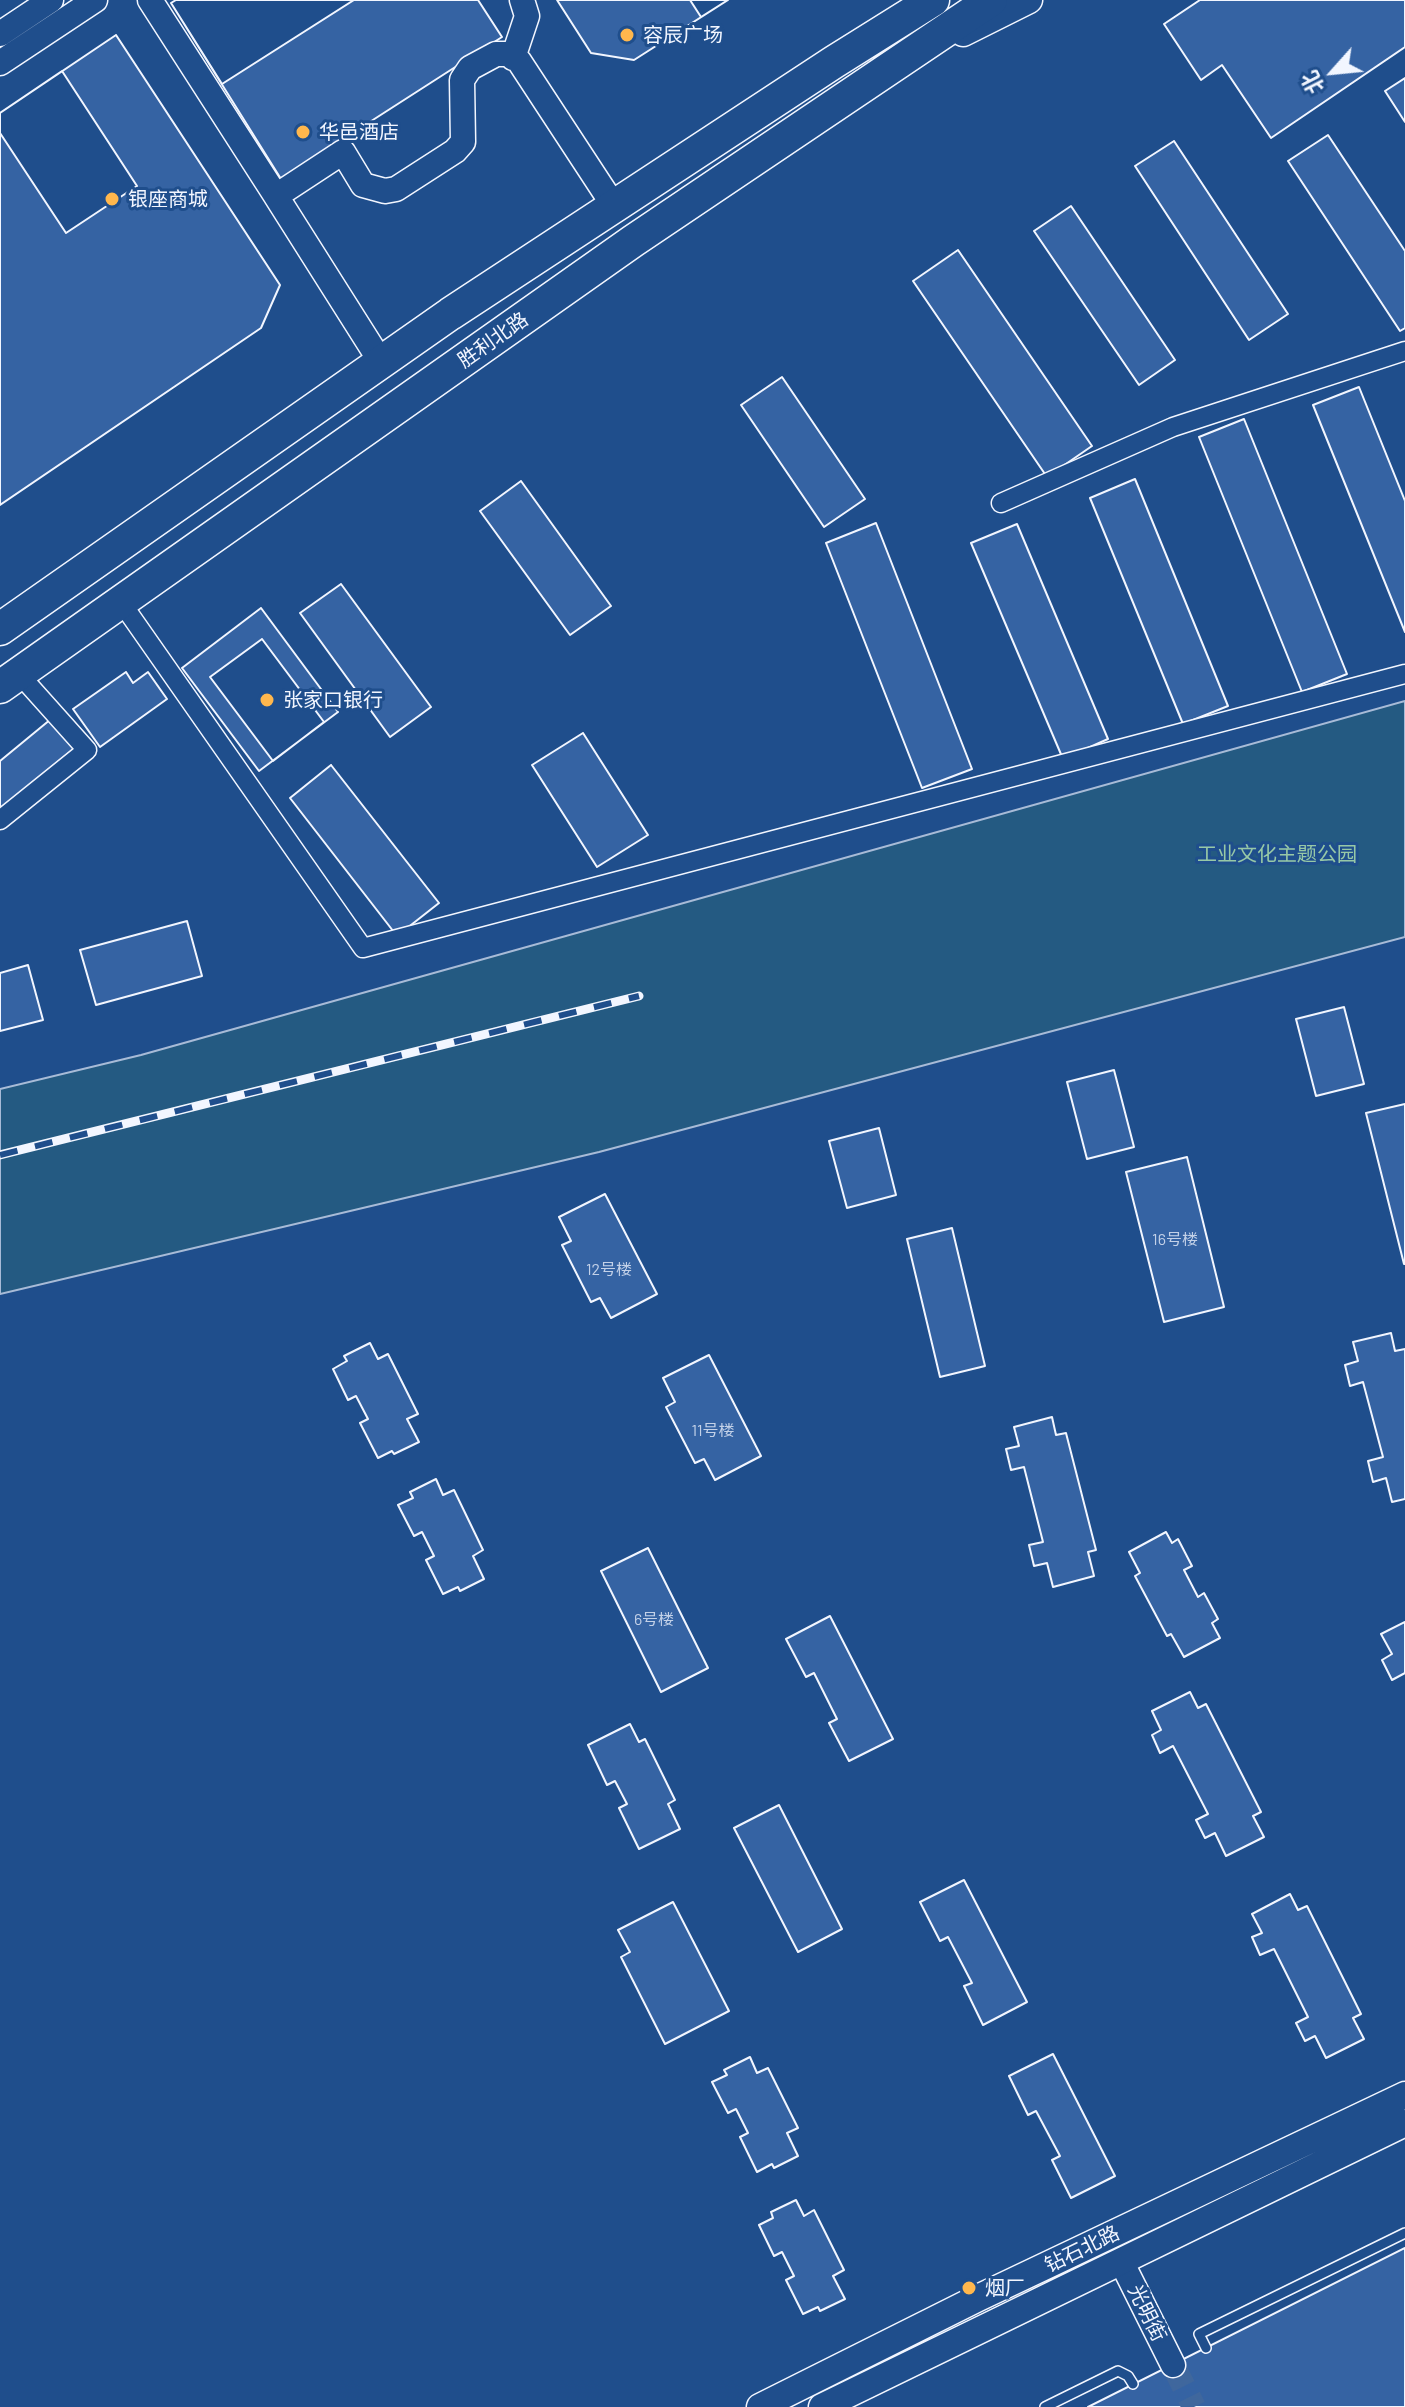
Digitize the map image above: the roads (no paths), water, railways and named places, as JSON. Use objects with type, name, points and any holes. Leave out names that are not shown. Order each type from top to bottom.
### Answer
[{"type":"highway","points":[[0,629],[381,362],[614,206],[933,0]]},
{"type":"highway","name":"胜利北路","points":[[10,680],[633,241],[991,0]]},
{"type":"main road","points":[[870,39],[917,0]]},
{"type":"main road","points":[[888,70],[1029,0]]},
{"type":"main road","name":"钻石北路","points":[[760,2407],[992,2292],[1405,2095]]},
{"type":"main road","name":"钻石北路","points":[[822,2407],[1405,2123]]},
{"type":"street","points":[[0,34],[51,0]]},
{"type":"street","points":[[0,63],[95,0]]},
{"type":"street","points":[[150,0],[381,362]]},
{"type":"street","points":[[513,58],[527,16],[522,0]]},
{"type":"street","points":[[276,196],[343,152],[363,185],[385,191],[396,189],[455,151],[463,142],[462,80],[470,68],[496,54],[509,54],[519,61],[614,206]]},
{"type":"street","points":[[1001,503],[1173,427],[1405,351]]},
{"type":"street","points":[[121,602],[363,948],[1405,674]]},
{"type":"street","points":[[0,820],[87,750],[10,680]]},
{"type":"street","name":"光明街","points":[[1121,2261],[1173,2365]]},
{"type":"lane","points":[[1206,2348],[1199,2334],[1405,2233]]},
{"type":"lane","points":[[1045,2407],[1118,2371],[1128,2376],[1133,2384]]},
{"type":"tunnel","points":[[1173,2365],[1194,2407]]},
{"type":"railway","points":[[0,1155],[639,996]]},
{"type":"place","name":"容辰广场","points":[[627,35]]},
{"type":"place","name":"华邑酒店","points":[[303,132]]},
{"type":"place","name":"银座商城","points":[[112,199]]},
{"type":"place","name":"张家口银行","points":[[267,700]]},
{"type":"place","name":"烟厂","points":[[969,2288]]},
{"type":"park label","name":"工业文化主题公园","points":[[1277,854]]}]
